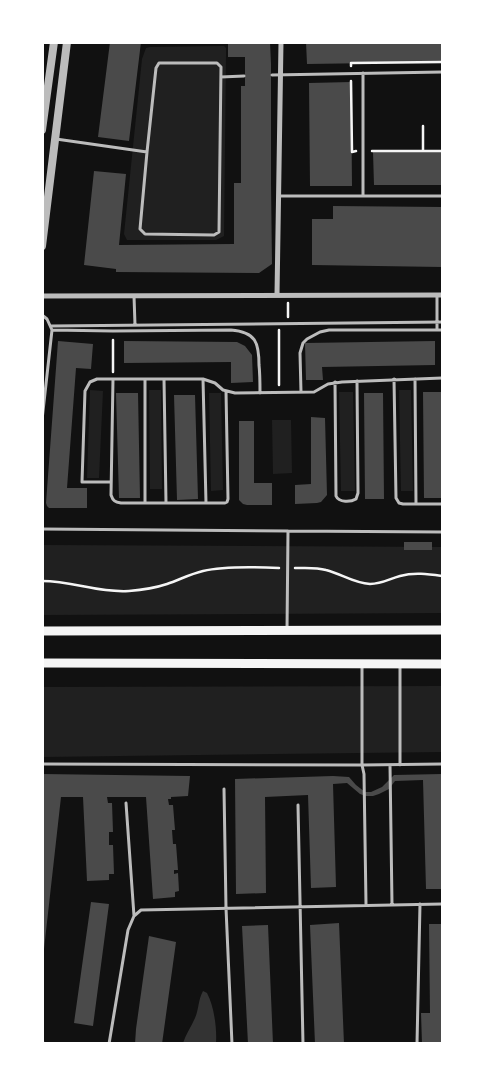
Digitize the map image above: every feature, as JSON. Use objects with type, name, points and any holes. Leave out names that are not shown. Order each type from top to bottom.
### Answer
[{"type":"main road","points":[[42,631],[442,630]]},
{"type":"main road","points":[[42,663],[442,664]]},
{"type":"street","points":[[42,130],[54,42]]},
{"type":"street","points":[[42,246],[67,42]]},
{"type":"street","points":[[277,295],[281,42]]},
{"type":"street","points":[[42,296],[440,295]]},
{"type":"lane","points":[[159,63],[217,63],[222,67],[219,232],[214,234],[145,234],[140,229],[147,152],[156,68],[159,63]]},
{"type":"lane","points":[[272,75],[442,72]]},
{"type":"lane","points":[[363,74],[363,196]]},
{"type":"lane","points":[[222,77],[244,76]]},
{"type":"lane","points":[[55,138],[147,152]]},
{"type":"lane","points":[[278,196],[442,196]]},
{"type":"lane","points":[[437,330],[440,295]]},
{"type":"lane","points":[[134,296],[135,330]]},
{"type":"lane","points":[[42,315],[47,319],[52,328],[42,420]]},
{"type":"lane","points":[[52,328],[442,322]]},
{"type":"lane","points":[[52,328],[232,330],[244,332],[255,340],[258,346],[260,393]]},
{"type":"lane","points":[[301,392],[301,348],[307,339],[320,332],[329,330],[442,330]]},
{"type":"lane","points":[[111,482],[82,482],[86,391],[90,382],[97,379],[203,379],[215,383],[223,390],[235,393],[279,393],[314,392],[335,382],[442,378]]},
{"type":"lane","points":[[112,379],[111,495],[112,499],[121,503],[227,502],[226,391]]},
{"type":"lane","points":[[164,379],[166,503]]},
{"type":"lane","points":[[203,379],[206,503]]},
{"type":"lane","points":[[415,379],[416,504]]},
{"type":"lane","points":[[145,380],[145,503]]},
{"type":"lane","points":[[394,380],[396,498],[402,504],[442,504]]},
{"type":"lane","points":[[335,382],[336,496],[340,501],[351,501],[356,499],[358,493],[357,381]]},
{"type":"lane","points":[[42,529],[442,532]]},
{"type":"lane","points":[[287,630],[288,531]]},
{"type":"lane","points":[[362,663],[362,765],[364,774],[366,904]]},
{"type":"lane","points":[[400,664],[400,765]]},
{"type":"lane","points":[[42,764],[442,764]]},
{"type":"lane","points":[[390,765],[392,904]]},
{"type":"lane","points":[[224,789],[226,908],[232,1044]]},
{"type":"lane","points":[[109,1044],[128,930],[134,916],[126,803]]},
{"type":"lane","points":[[298,805],[303,1044]]},
{"type":"lane","points":[[134,916],[142,910],[366,904],[442,904]]},
{"type":"lane","points":[[417,1044],[420,904]]},
{"type":"lane","points":[[42,1043],[48,1044]]},
{"type":"path","points":[[409,62],[442,62]]},
{"type":"path","points":[[423,126],[423,151],[442,151]]},
{"type":"path","points":[[288,295],[288,324]]},
{"type":"path","points":[[279,324],[279,393]]},
{"type":"path","points":[[112,379],[113,330]]},
{"type":"path","points":[[42,581],[107,591],[132,591],[166,584],[206,570],[232,568],[310,568],[326,570],[350,580],[372,584],[381,584],[409,574],[421,573],[442,576]]},
{"type":"shaded area","points":[[224,46],[226,48],[226,56],[224,236],[216,240],[127,240],[124,234],[142,59],[146,48]]},
{"type":"shaded area","points":[[90,390],[103,391],[99,478],[87,478]]},
{"type":"shaded area","points":[[149,390],[161,390],[162,489],[150,489]]},
{"type":"shaded area","points":[[399,390],[411,390],[413,491],[401,491]]},
{"type":"shaded area","points":[[339,392],[353,392],[355,491],[341,491]]},
{"type":"shaded area","points":[[209,393],[221,393],[223,490],[211,491]]},
{"type":"shaded area","points":[[272,420],[291,420],[292,473],[273,474]]},
{"type":"shaded area","points":[[43,545],[442,547],[442,613],[43,615]]},
{"type":"shaded area","points":[[442,686],[442,752],[43,757],[42,687]]},
{"type":"shaded area","points":[[203,991],[207,993],[213,1011],[216,1043],[183,1043],[195,1018]]},
{"type":"building","points":[[110,42],[141,42],[129,141],[98,137]]},
{"type":"building","points":[[228,42],[270,42],[272,264],[259,273],[116,272],[116,269],[84,265],[94,171],[126,174],[119,245],[234,244],[234,183],[241,183],[241,86],[245,86],[245,57],[228,57]]},
{"type":"building","points":[[306,42],[442,42],[442,62],[307,64]]},
{"type":"building","points":[[351,82],[352,186],[310,186],[309,83]]},
{"type":"building","points":[[373,152],[442,152],[442,185],[374,185]]},
{"type":"building","points":[[333,206],[442,207],[442,267],[312,265],[312,219],[333,219]]},
{"type":"building","points":[[58,341],[93,344],[91,369],[76,368],[67,488],[87,488],[87,508],[49,508],[46,503]]},
{"type":"building","points":[[124,341],[237,342],[245,346],[252,355],[253,382],[231,383],[231,362],[124,363]]},
{"type":"building","points":[[435,341],[435,365],[322,367],[323,380],[306,380],[305,343]]},
{"type":"building","points":[[423,392],[442,392],[442,498],[424,498]]},
{"type":"building","points":[[116,393],[138,393],[140,498],[119,498]]},
{"type":"building","points":[[364,393],[383,393],[384,499],[365,499]]},
{"type":"building","points":[[174,395],[195,395],[198,499],[177,500]]},
{"type":"building","points":[[311,417],[325,418],[327,495],[321,502],[295,504],[295,485],[311,484]]},
{"type":"building","points":[[239,421],[254,421],[254,483],[272,483],[272,505],[247,505],[239,500]]},
{"type":"building","points":[[404,542],[432,542],[432,550],[404,550]]},
{"type":"building","points":[[42,774],[190,776],[188,796],[171,797],[171,799],[168,799],[169,805],[173,805],[175,830],[172,830],[173,844],[176,844],[178,870],[174,870],[174,874],[178,873],[179,891],[175,892],[175,897],[153,899],[146,797],[107,797],[108,803],[112,803],[113,832],[109,832],[109,845],[113,845],[114,874],[109,874],[109,880],[87,881],[83,797],[61,797],[44,949],[42,949]]},
{"type":"building","points":[[442,774],[442,889],[426,889],[423,780],[395,781],[389,789],[373,796],[360,794],[347,783],[333,784],[336,887],[311,888],[308,795],[265,797],[266,893],[236,894],[235,779],[349,777],[365,792],[371,792],[382,787],[394,775]]},
{"type":"building","points":[[91,902],[109,904],[93,1026],[74,1023]]},
{"type":"building","points":[[339,923],[344,1044],[315,1044],[310,925]]},
{"type":"building","points":[[429,924],[442,924],[442,1044],[422,1044],[421,1013],[430,1013]]},
{"type":"building","points":[[268,925],[273,1044],[248,1044],[242,926]]},
{"type":"building","points":[[149,936],[176,942],[162,1044],[135,1044],[136,1029]]}]
